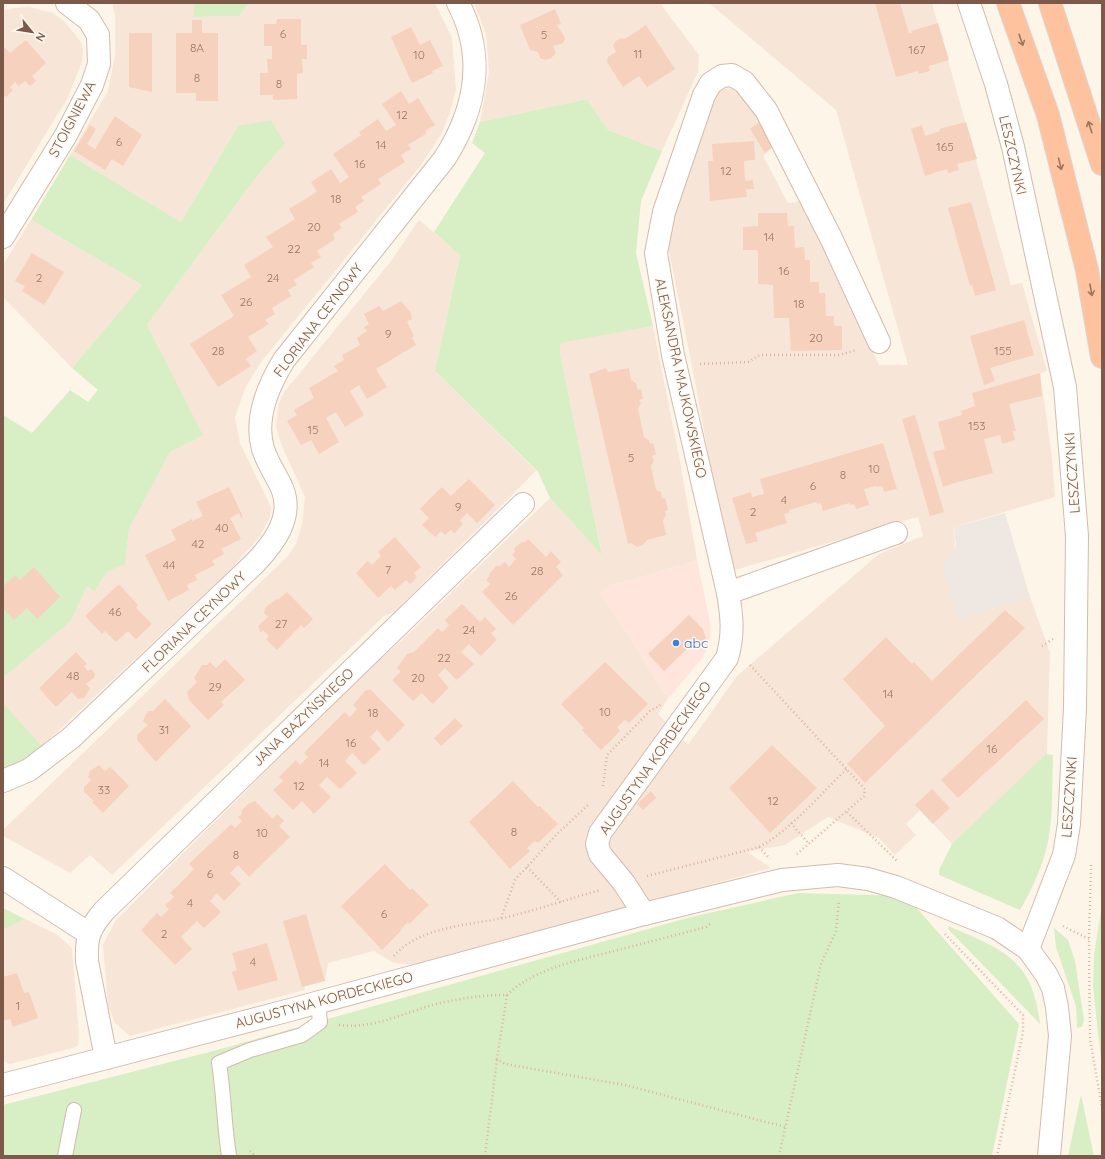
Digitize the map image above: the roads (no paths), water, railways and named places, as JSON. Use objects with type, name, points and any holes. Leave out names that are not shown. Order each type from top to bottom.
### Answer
[{"type":"highway","points":[[1008,3],[1048,115],[1087,270],[1102,357]]},
{"type":"highway","points":[[1050,3],[1102,164]]},
{"type":"street","name":"STOIGNIEWA","points":[[3,236],[66,135],[92,85],[99,64],[98,35],[89,20],[67,3]]},
{"type":"street","name":"FLORIANA CEYNOWY","points":[[3,781],[28,770],[71,738],[255,563],[271,546],[281,529],[286,513],[283,489],[263,449],[261,414],[266,395],[273,378],[284,360],[445,158],[458,138],[467,115],[472,93],[475,64],[473,41],[458,3]]},
{"type":"street","name":"LESZCZYNKI","points":[[969,3],[996,84],[1013,147],[1065,387],[1077,536],[1075,700],[1069,824],[1064,855],[1028,949]]},
{"type":"street","name":"ALEKSANDRA MAJKOWSKIEGO","points":[[728,593],[676,365],[656,253],[664,212],[704,95],[711,83],[722,76],[732,75],[744,82],[766,110],[832,240],[879,342]]},
{"type":"street","name":"JANA BAŻYŃSKIEGO","points":[[88,933],[104,911],[523,504]]},
{"type":"street","points":[[728,593],[896,533]]},
{"type":"street","name":"AUGUSTYNA KORDECKIEGO","points":[[644,914],[624,883],[600,854],[597,844],[600,833],[726,658],[732,640],[732,615],[728,593]]},
{"type":"street","name":"AUGUSTYNA KORDECKIEGO","points":[[3,1085],[106,1058],[319,1012],[644,914],[782,880],[838,875],[868,879],[896,887],[997,928],[1028,949],[1046,974],[1053,988],[1057,1007],[1060,1036],[1049,1156]]},
{"type":"street","points":[[3,878],[88,933],[86,945],[87,961],[106,1058]]},
{"type":"lane","points":[[229,1156],[224,1127],[224,1099],[219,1063],[250,1050],[302,1035],[319,1012]]},
{"type":"lane","points":[[65,1156],[74,1110]]},
{"type":"place","name":"abc","points":[[676,643]]}]
